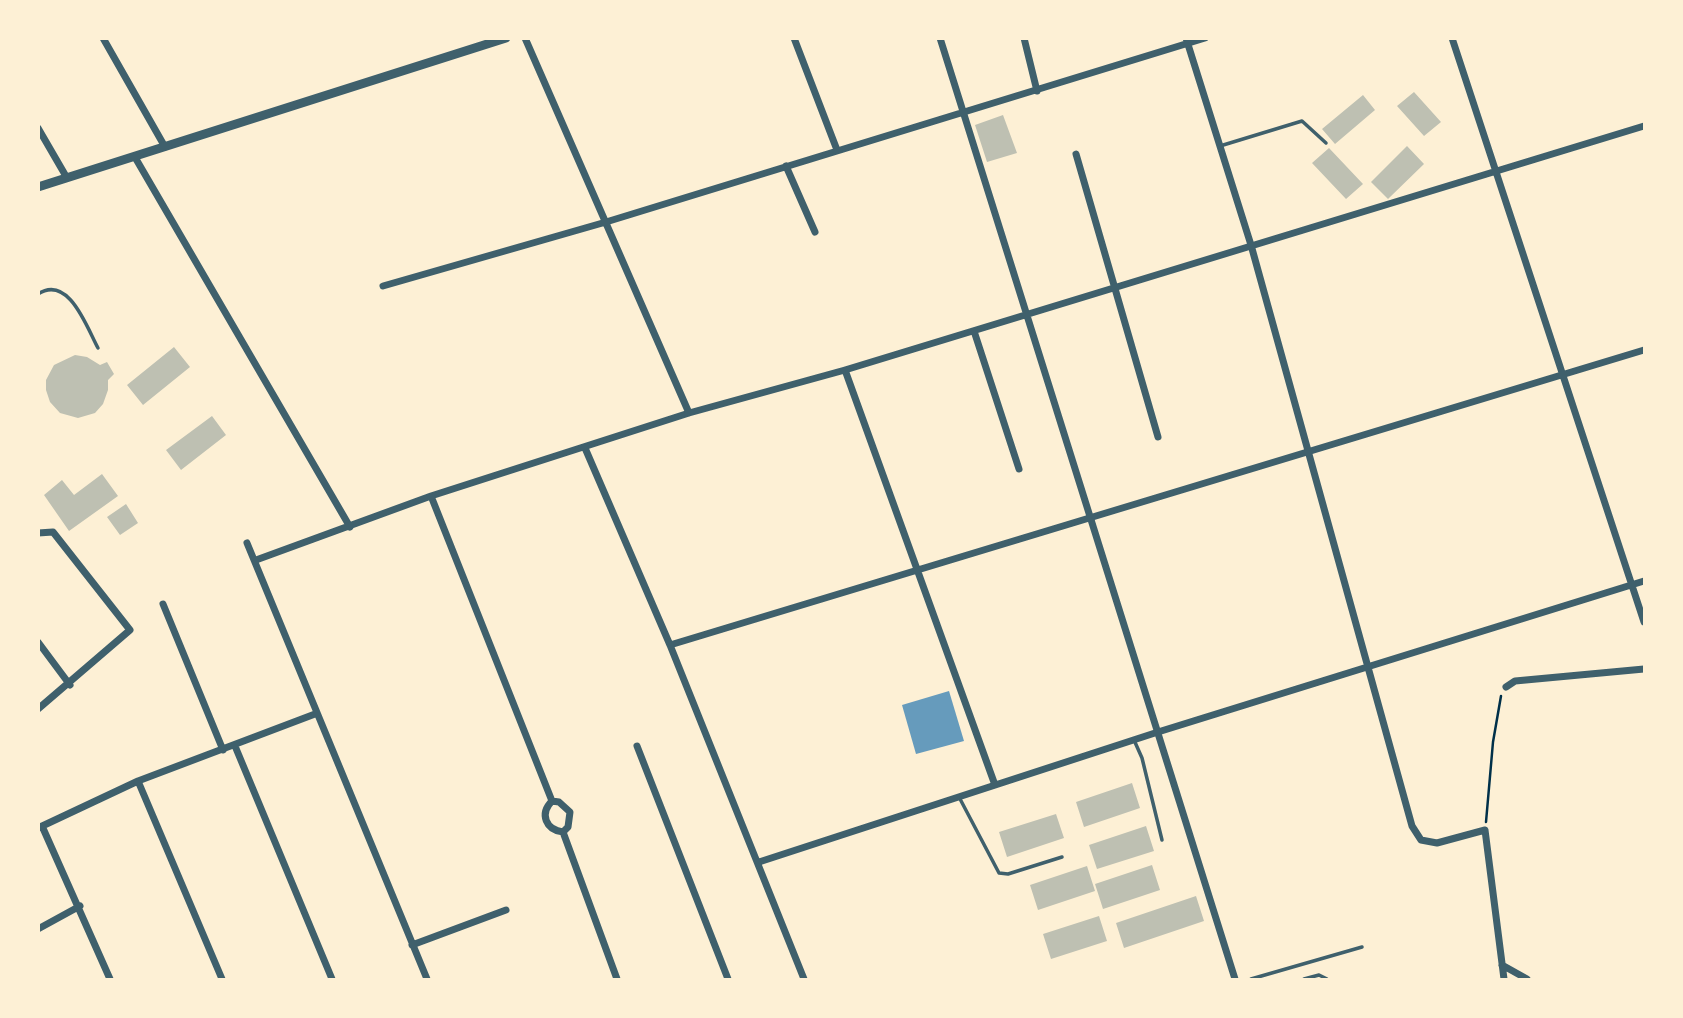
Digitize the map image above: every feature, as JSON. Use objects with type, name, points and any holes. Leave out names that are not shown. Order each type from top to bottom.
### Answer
[{"type":"street","points":[[103,38],[165,147]]},
{"type":"street","points":[[38,187],[136,159],[165,147],[506,38]]},
{"type":"street","points":[[526,38],[689,414]]},
{"type":"street","points":[[794,38],[837,150]]},
{"type":"street","points":[[940,38],[1235,979]]},
{"type":"street","points":[[1024,38],[1037,91]]},
{"type":"street","points":[[383,286],[964,114],[1187,41],[1205,38]]},
{"type":"street","points":[[1451,38],[1644,622]]},
{"type":"street","points":[[1187,41],[1251,245],[1412,826],[1421,839],[1437,844],[1485,830],[1504,979]]},
{"type":"street","points":[[256,561],[431,496],[689,414],[1028,315],[1644,126]]},
{"type":"street","points":[[38,128],[67,178]]},
{"type":"street","points":[[1076,154],[1117,287],[1158,437]]},
{"type":"street","points":[[136,159],[350,527]]},
{"type":"street","points":[[786,166],[816,232]]},
{"type":"street","points":[[974,331],[1019,469]]},
{"type":"street","points":[[670,645],[1644,350]]},
{"type":"street","points":[[845,370],[995,785]]},
{"type":"street","points":[[585,448],[670,645],[804,979]]},
{"type":"street","points":[[431,496],[552,801],[566,806],[570,812],[568,827],[562,832]]},
{"type":"street","points":[[38,533],[53,532],[130,630],[38,709]]},
{"type":"street","points":[[247,543],[315,714],[427,979]]},
{"type":"street","points":[[759,862],[1134,740],[1370,669],[1644,581]]},
{"type":"street","points":[[163,604],[223,750]]},
{"type":"street","points":[[38,642],[69,685]]},
{"type":"street","points":[[1506,687],[1515,681],[1644,669]]},
{"type":"street","points":[[110,979],[80,906],[41,827],[138,782],[315,714]]},
{"type":"street","points":[[235,746],[332,979]]},
{"type":"street","points":[[637,746],[728,979]]},
{"type":"street","points":[[138,782],[222,979]]},
{"type":"street","points":[[552,801],[545,812],[545,820],[549,826],[562,832],[617,979]]},
{"type":"street","points":[[38,929],[80,906]]},
{"type":"street","points":[[412,945],[506,910]]},
{"type":"street","points":[[1502,965],[1527,979]]},
{"type":"lane","points":[[1220,146],[1302,121],[1326,143]]},
{"type":"lane","points":[[38,294],[45,289],[56,289],[72,299],[98,348]]},
{"type":"lane","points":[[1134,740],[1142,758],[1162,840]]},
{"type":"lane","points":[[959,797],[999,873],[1008,874],[1062,857]]},
{"type":"lane","points":[[1251,979],[1362,947]]},
{"type":"lane","points":[[1304,979],[1319,975],[1327,979]]},
{"type":"path","points":[[1485,830],[1493,742],[1506,687]]},
{"type":"water","points":[[949,691],[964,741],[916,754],[902,705]]},
{"type":"building","points":[[1414,92],[1441,122],[1424,136],[1397,106]]},
{"type":"building","points":[[1363,95],[1375,110],[1335,144],[1322,129]]},
{"type":"building","points":[[1003,115],[1017,153],[987,162],[975,125]]},
{"type":"building","points":[[1407,146],[1424,164],[1388,199],[1371,182]]},
{"type":"building","points":[[1329,148],[1363,184],[1346,199],[1312,163]]},
{"type":"building","points":[[174,347],[190,367],[143,405],[127,385]]},
{"type":"building","points":[[75,355],[87,357],[100,365],[107,362],[114,374],[108,380],[103,404],[95,413],[78,418],[60,413],[50,402],[46,390],[46,380],[54,365]]},
{"type":"building","points":[[212,416],[226,435],[181,470],[166,450]]},
{"type":"building","points":[[102,474],[118,496],[69,531],[44,495],[62,480],[74,495]]},
{"type":"building","points":[[126,504],[138,523],[120,535],[107,517]]},
{"type":"building","points":[[1132,783],[1140,808],[1084,827],[1076,802]]},
{"type":"building","points":[[1056,814],[1064,838],[1007,857],[999,832]]},
{"type":"building","points":[[1146,826],[1154,851],[1097,869],[1089,845]]},
{"type":"building","points":[[1152,865],[1160,890],[1103,909],[1095,884]]},
{"type":"building","points":[[1087,866],[1095,891],[1038,910],[1030,885]]},
{"type":"building","points":[[1196,896],[1204,921],[1124,948],[1116,923]]},
{"type":"building","points":[[1099,916],[1107,941],[1051,959],[1043,934]]}]
